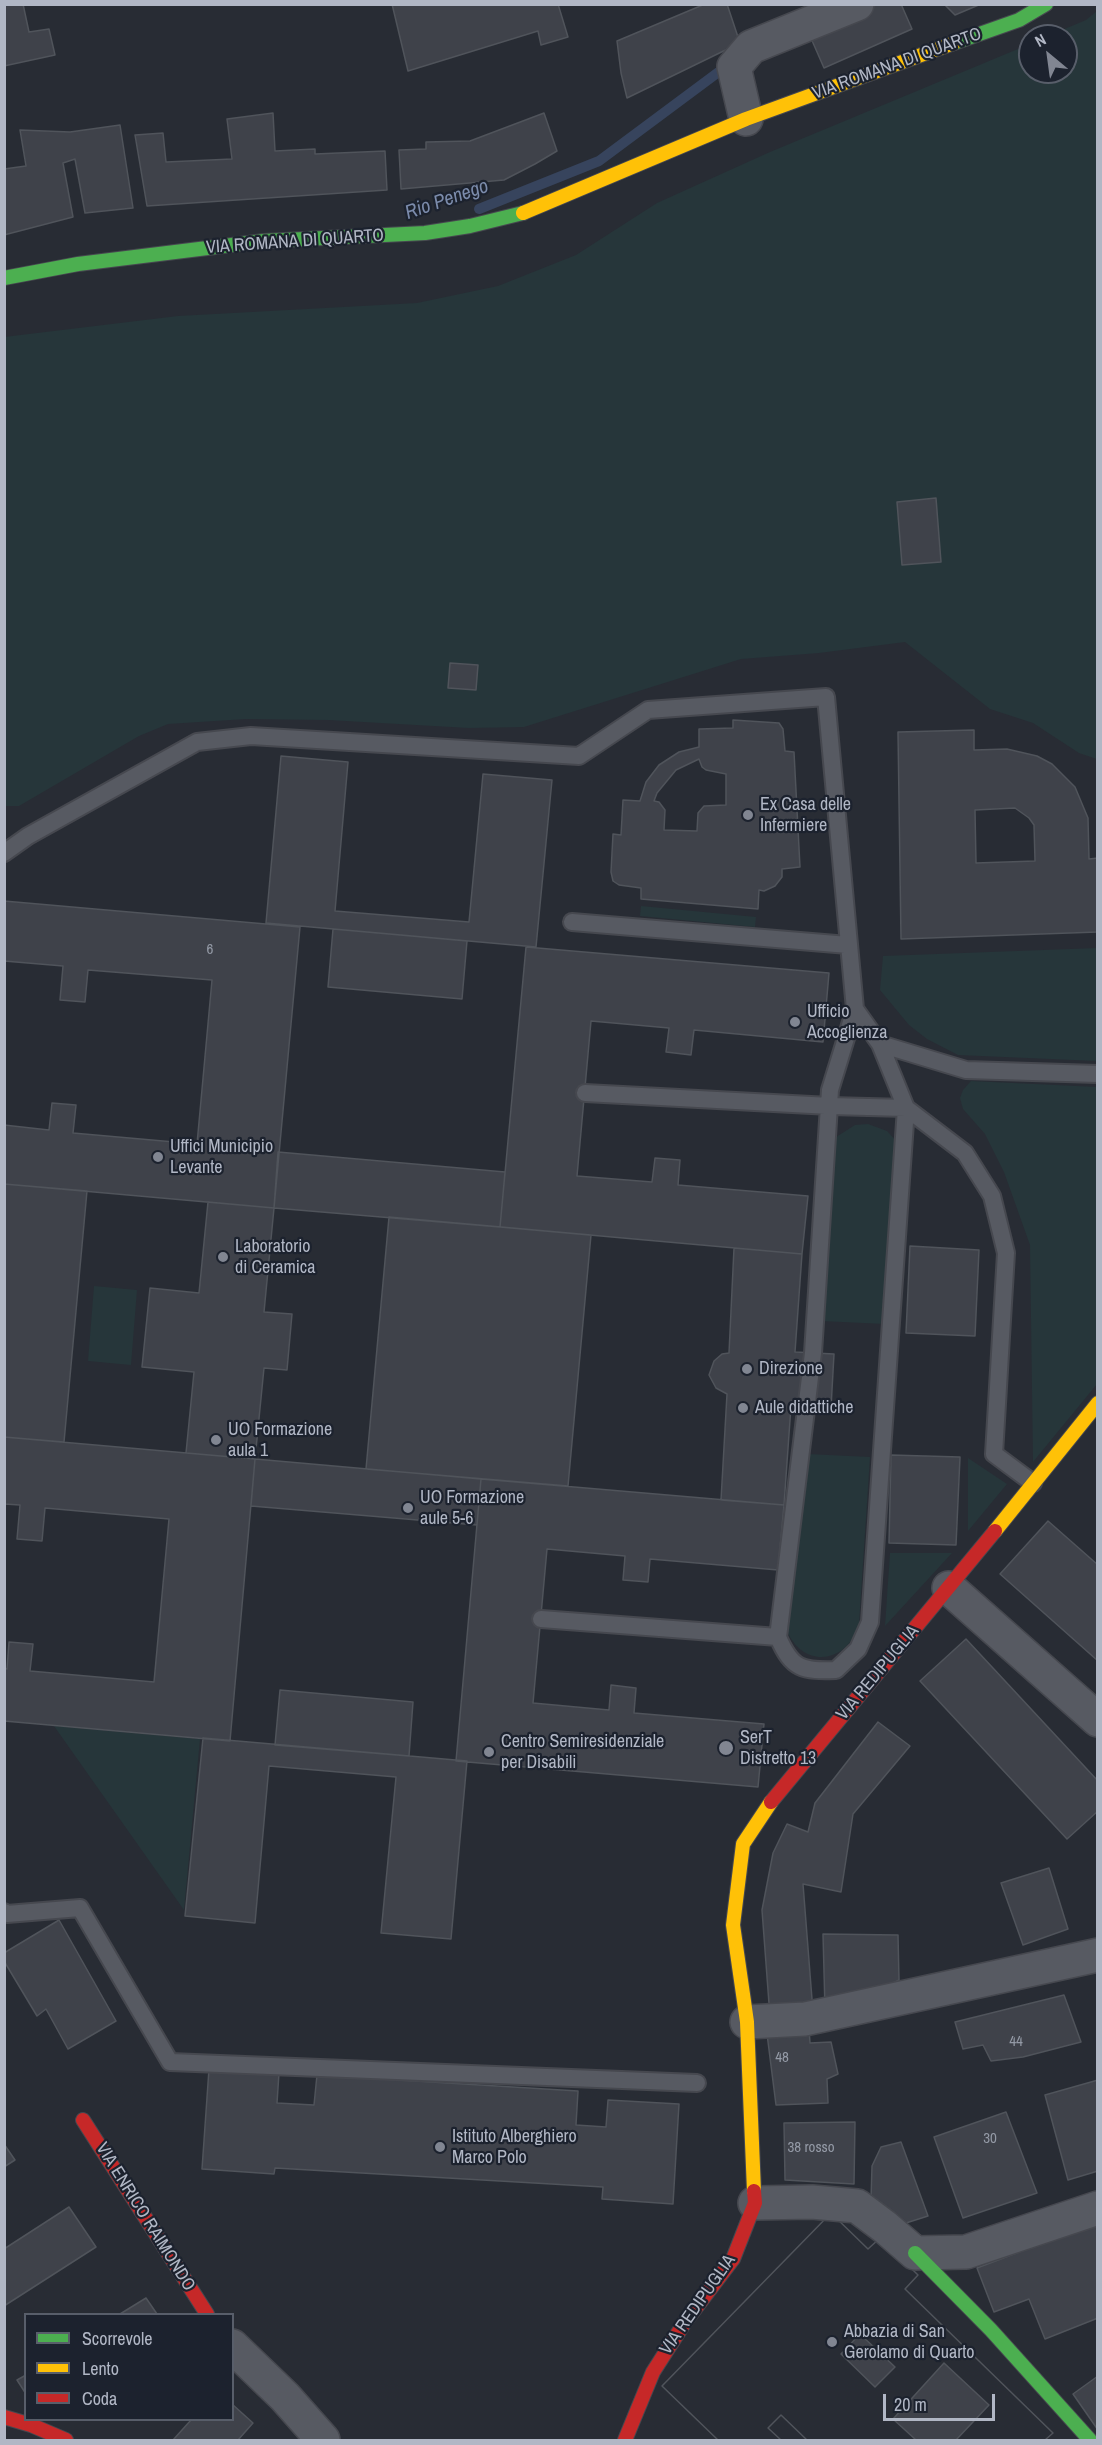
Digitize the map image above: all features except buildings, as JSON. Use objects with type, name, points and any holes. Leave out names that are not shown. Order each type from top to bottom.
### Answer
[{"type":"street","points":[[746,119],[734,67],[751,47],[857,4]]},
{"type":"street","name":"VIA ROMANA DI QUARTO","points":[[4,278],[78,264],[264,241],[425,233],[470,226],[524,213],[746,119],[1019,20],[1046,4]]},
{"type":"street","name":"VIA REDIPUGLIA","points":[[624,2440],[653,2372],[686,2322],[733,2259],[755,2203],[747,2022],[733,1925],[743,1844],[763,1812],[949,1588],[1098,1403]]},
{"type":"street","points":[[949,1588],[1098,1720]]},
{"type":"street","points":[[747,2022],[805,2019],[1098,1954]]},
{"type":"street","name":"VIA ENRICO RAIMONDO","points":[[83,2120],[206,2313]]},
{"type":"street","points":[[755,2203],[812,2202],[857,2206],[885,2226],[915,2253],[991,2330],[1090,2440]]},
{"type":"street","points":[[915,2253],[966,2252],[1098,2208]]},
{"type":"street","points":[[234,2348],[285,2397],[323,2440]]},
{"type":"street","points":[[4,2417],[32,2425],[66,2440]]},
{"type":"lane","points":[[4,853],[28,836],[197,742],[252,736],[579,756],[648,710],[826,697],[855,1009],[830,1090],[813,1353],[778,1638],[788,1659],[810,1671],[836,1670],[858,1649],[870,1623],[906,1108],[880,1044],[855,1009]]},
{"type":"lane","points":[[572,922],[848,945]]},
{"type":"lane","points":[[880,1044],[966,1070],[1098,1074]]},
{"type":"lane","points":[[585,1093],[906,1108],[965,1152],[992,1196],[1006,1253],[994,1454],[1033,1483]]},
{"type":"lane","points":[[541,1619],[778,1638]]},
{"type":"lane","points":[[4,1912],[7,1914],[80,1908],[170,2062],[697,2083]]},
{"type":"shaded area","points":[[1097,11],[1097,759],[1079,753],[1033,723],[990,709],[905,642],[819,653],[741,659],[524,727],[469,728],[328,720],[246,719],[168,724],[139,736],[19,806],[5,806],[4,337],[178,316],[417,303],[498,286],[576,255],[657,203],[770,152],[1018,49],[1018,84],[1078,84],[1076,24]]},
{"type":"shaded area","points":[[641,906],[756,917],[755,927],[640,916]]},
{"type":"shaded area","points":[[1097,948],[1097,1061],[958,1055],[927,1039],[909,1025],[880,990],[883,956]]},
{"type":"shaded area","points":[[971,1081],[1097,1087],[1097,1384],[1033,1462],[1030,1245],[1004,1172],[985,1134],[963,1109],[960,1098],[963,1090]]},
{"type":"shaded area","points":[[868,1124],[887,1131],[899,1144],[885,1324],[821,1321],[833,1139],[855,1125]]},
{"type":"shaded area","points":[[94,1286],[137,1290],[131,1365],[88,1361]]},
{"type":"shaded area","points":[[808,1454],[870,1457],[859,1624],[846,1647],[836,1654],[825,1657],[804,1652],[787,1631]]},
{"type":"shaded area","points":[[968,1458],[1007,1484],[968,1531]]},
{"type":"shaded area","points":[[890,1553],[952,1553],[885,1626]]},
{"type":"shaded area","points":[[54,1726],[200,1739],[184,1910]]},
{"type":"waterway","name":"Rio Penego","points":[[479,209],[599,161],[728,65]]},
{"type":"traffic: fast","points":[[954,43],[1019,20],[1046,4]]},
{"type":"traffic: fast","points":[[4,278],[78,264],[264,241],[425,233],[470,226],[523,213]]},
{"type":"traffic: fast","points":[[915,2253],[991,2330],[1090,2440]]},
{"type":"traffic: slow","points":[[523,213],[746,119],[954,43]]},
{"type":"traffic: slow","points":[[995,1531],[1098,1403]]},
{"type":"traffic: slow","points":[[754,2191],[747,2022],[733,1925],[743,1844],[771,1802]]},
{"type":"traffic: jam","points":[[771,1802],[995,1531]]},
{"type":"traffic: jam","points":[[83,2120],[206,2313]]},
{"type":"traffic: jam","points":[[625,2440],[653,2372],[685,2322],[733,2259],[755,2203],[754,2191]]},
{"type":"traffic: jam","points":[[4,2417],[31,2425],[66,2440]]},
{"type":"place","name":"Ex Casa delle Infermiere","points":[[748,815]]},
{"type":"place","name":"Ufficio Accoglienza","points":[[795,1022]]},
{"type":"place","name":"Uffici Municipio Levante","points":[[158,1157]]},
{"type":"place","name":"Laboratorio di Ceramica","points":[[223,1257]]},
{"type":"place","name":"Direzione","points":[[747,1369]]},
{"type":"place","name":"Aule didattiche","points":[[743,1408]]},
{"type":"place","name":"UO Formazione aula 1","points":[[216,1440]]},
{"type":"place","name":"UO Formazione aule 5-6","points":[[408,1508]]},
{"type":"place","name":"SerT Distretto 13","points":[[726,1748]]},
{"type":"place","name":"Centro Semiresidenziale per Disabili","points":[[489,1752]]},
{"type":"place","name":"Istituto Alberghiero Marco Polo","points":[[440,2147]]},
{"type":"place","name":"Abbazia di San Gerolamo di Quarto","points":[[832,2342]]}]
